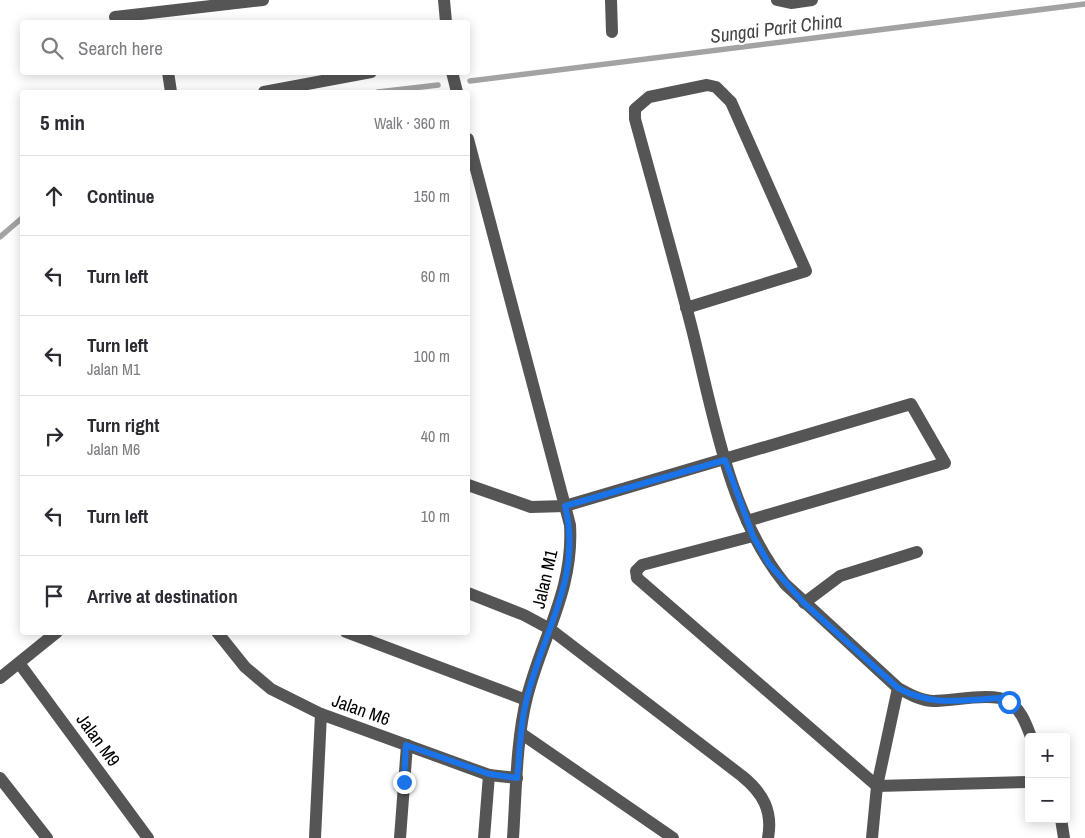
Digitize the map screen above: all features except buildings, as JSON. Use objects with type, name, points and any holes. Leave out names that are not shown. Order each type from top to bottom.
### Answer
[{"type":"street","points":[[115,17],[161,17],[263,0]]},
{"type":"street","points":[[444,0],[446,20]]},
{"type":"street","points":[[611,0],[612,32]]},
{"type":"street","points":[[777,0],[791,3],[812,0]]},
{"type":"street","points":[[168,75],[171,90]]},
{"type":"street","points":[[275,90],[355,75]]},
{"type":"street","points":[[453,75],[456,90]]},
{"type":"street","points":[[686,308],[806,271],[731,102],[716,86],[707,85],[649,97],[635,110],[635,119],[725,460],[753,536],[769,564],[804,603],[898,688],[915,698],[932,701],[1000,698],[1017,709],[1029,733]]},
{"type":"street","name":"Jalan M1","points":[[470,147],[570,525],[569,566],[550,629],[535,666],[526,700],[517,778],[513,838]]},
{"type":"street","points":[[470,486],[531,507],[565,506],[911,404],[944,463],[747,521]]},
{"type":"street","points":[[753,536],[642,565],[636,571],[637,578],[877,786],[1025,782]]},
{"type":"street","points":[[804,603],[840,576],[917,552]]},
{"type":"street","points":[[470,595],[524,615],[550,629],[753,785],[768,809],[770,822],[768,838]]},
{"type":"street","points":[[0,678],[52,635]]},
{"type":"street","name":"Jalan M6","points":[[220,635],[257,679],[271,689],[321,714],[489,774],[517,778]]},
{"type":"street","points":[[354,635],[526,700]]},
{"type":"street","name":"Jalan M9","points":[[19,663],[148,838]]},
{"type":"street","points":[[872,838],[877,786],[898,688]]},
{"type":"street","points":[[314,838],[321,714]]},
{"type":"street","points":[[522,734],[673,838]]},
{"type":"street","points":[[400,838],[406,745]]},
{"type":"street","points":[[484,838],[489,774]]},
{"type":"street","points":[[0,778],[47,838]]},
{"type":"street","points":[[1062,823],[1064,838]]},
{"type":"waterway","name":"Sungai Parit China","points":[[470,81],[1085,4]]},
{"type":"waterway","name":"Sungai Parit China","points":[[395,90],[438,85]]},
{"type":"waterway","name":"Sungai Parit China","points":[[0,237],[20,220]]},
{"type":"route","points":[[404,782],[406,745],[489,774],[517,778],[526,700],[535,666],[550,629],[569,566],[570,525],[565,506],[725,460],[753,536],[769,564],[804,603],[898,688],[915,698],[932,701],[1000,698],[1009,702]]}]
